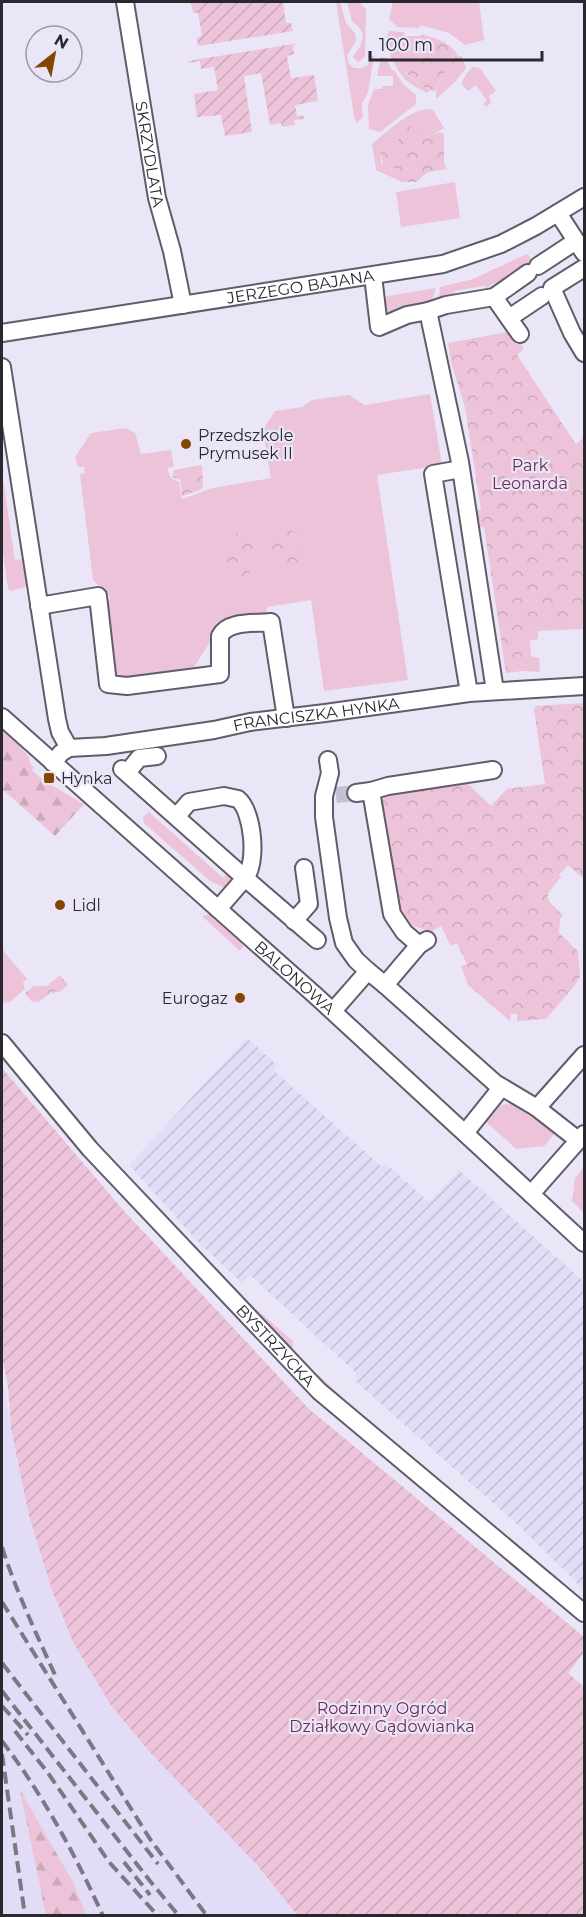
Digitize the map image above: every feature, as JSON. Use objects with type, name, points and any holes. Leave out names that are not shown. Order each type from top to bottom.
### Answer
[{"type":"street","name":"SKRZYDLATA","points":[[124,2],[157,198],[172,251],[183,305]]},
{"type":"street","name":"JERZEGO BAJANA","points":[[2,333],[443,264],[474,255],[510,240],[585,196]]},
{"type":"street","points":[[373,276],[379,327],[406,315],[494,297],[533,270],[580,247],[558,213]]},
{"type":"street","points":[[585,268],[552,288],[572,333],[585,353]]},
{"type":"street","points":[[509,318],[542,296]]},
{"type":"street","points":[[494,297],[520,334]]},
{"type":"street","points":[[428,311],[461,469],[495,691]]},
{"type":"street","points":[[2,367],[57,719],[60,732],[69,748],[61,753],[53,763]]},
{"type":"street","points":[[461,469],[433,474],[469,693]]},
{"type":"street","points":[[451,583],[478,578]]},
{"type":"street","points":[[39,606],[98,596],[108,684],[127,686],[220,674],[220,636],[223,631],[232,626],[272,622],[286,718]]},
{"type":"street","name":"FRANCISZKA HYNKA","points":[[69,748],[106,746],[214,730],[250,722],[469,693],[585,686]]},
{"type":"street","name":"BALONOWA","points":[[2,717],[333,1011],[585,1243]]},
{"type":"street","points":[[157,756],[139,759],[125,771],[317,940]]},
{"type":"street","points":[[328,760],[330,796],[324,816],[329,862],[341,934],[350,952],[368,971],[501,1088],[581,1137],[531,1194]]},
{"type":"street","points":[[385,985],[423,943],[404,932],[392,914],[363,792],[422,780],[493,770]]},
{"type":"street","points":[[176,817],[189,802],[229,796],[242,802],[246,810],[253,861],[249,873],[218,909]]},
{"type":"street","points":[[294,921],[309,904],[304,867]]},
{"type":"street","points":[[333,1011],[368,971]]},
{"type":"street","name":"BYSTRZYCKA","points":[[2,1043],[90,1149],[319,1391],[585,1613]]},
{"type":"street","points":[[537,1108],[585,1055]]},
{"type":"street","points":[[465,1133],[501,1088]]},
{"type":"shaded area","points":[[247,1038],[277,1065],[273,1070],[381,1166],[385,1163],[429,1202],[459,1170],[584,1282],[584,1590],[518,1525],[355,1381],[356,1373],[250,1275],[242,1283],[202,1246],[129,1165]]},
{"type":"shaded area","points":[[2,1378],[29,1516],[52,1590],[73,1642],[297,1915],[2,1915]]},
{"type":"green space","points":[[191,2],[283,2],[286,23],[291,23],[293,31],[198,46],[197,38],[202,36],[198,13],[193,13]]},
{"type":"green space","points":[[336,2],[340,2],[346,23],[355,33],[356,41],[347,56],[349,64],[354,68],[362,68],[368,65],[370,56],[374,56],[368,92],[362,104],[363,117],[357,123],[354,116]]},
{"type":"green space","points":[[347,2],[360,2],[366,10],[365,55],[358,62],[353,57],[361,45],[363,34],[352,21]]},
{"type":"green space","points":[[393,2],[479,2],[484,40],[465,45],[449,33],[420,25],[419,28],[397,27],[389,19]]},
{"type":"green space","points":[[389,31],[404,32],[405,36],[418,36],[418,62],[404,72],[431,90],[427,93],[408,82],[398,70],[387,43]]},
{"type":"green space","points":[[423,35],[445,43],[454,50],[461,61],[444,73],[436,92],[422,86],[404,71],[418,62],[418,36]]},
{"type":"green space","points":[[299,43],[293,45],[294,54],[287,56],[291,78],[314,75],[318,101],[295,105],[297,116],[303,115],[304,119],[294,120],[295,125],[282,127],[281,123],[270,125],[261,73],[244,76],[252,132],[225,136],[221,115],[197,117],[194,94],[218,90],[214,67],[201,69],[200,61],[189,63],[188,61]]},
{"type":"green space","points":[[459,56],[462,56],[466,68],[456,81],[437,98],[442,75],[449,67],[460,61]]},
{"type":"green space","points":[[381,57],[386,58],[392,71],[394,70],[403,84],[416,95],[416,104],[380,132],[369,129],[368,105],[374,89],[393,86],[393,76],[377,76]]},
{"type":"green space","points":[[472,67],[480,68],[496,91],[489,96],[491,102],[487,107],[483,104],[487,101],[476,85],[468,91],[462,84]]},
{"type":"green space","points":[[426,109],[433,110],[444,128],[429,137],[397,134],[399,146],[381,152],[381,164],[387,168],[398,169],[402,182],[376,170],[372,144],[404,118]]},
{"type":"green space","points":[[407,126],[426,136],[439,132],[444,134],[444,163],[447,169],[428,172],[416,182],[402,182],[398,169],[383,167],[381,152],[399,146],[397,131]]},
{"type":"green space","points":[[455,182],[460,218],[401,227],[396,192]]},
{"type":"green space","points":[[527,254],[533,262],[504,282],[494,283],[487,288],[484,286],[454,291],[457,295],[448,296],[444,301],[438,302],[440,287],[473,279]]},
{"type":"green space","points":[[436,288],[431,304],[420,308],[387,312],[382,297]]},
{"type":"green space","name":"Park Leonarda","points":[[512,331],[524,349],[517,355],[571,437],[576,444],[584,438],[584,624],[532,626],[522,630],[523,671],[506,673],[484,527],[475,527],[473,511],[481,510],[465,407],[451,362],[448,343]]},
{"type":"green space","points":[[430,394],[442,465],[377,475],[408,680],[324,691],[311,600],[267,607],[264,619],[221,624],[191,672],[121,679],[113,670],[103,607],[110,599],[109,594],[93,580],[80,474],[85,473],[84,467],[78,467],[75,457],[91,433],[126,428],[135,433],[141,454],[171,450],[174,466],[167,468],[171,478],[179,482],[182,499],[213,488],[271,478],[263,430],[275,411],[302,407],[312,400],[349,395],[365,405]]},
{"type":"green space","points":[[202,465],[203,486],[200,490],[182,496],[180,480],[172,477],[174,470]]},
{"type":"green space","points":[[2,472],[15,560],[25,559],[29,582],[25,587],[11,591],[8,588],[2,547]]},
{"type":"green space","points":[[282,526],[294,532],[303,548],[305,567],[301,573],[296,575],[281,566],[271,549],[272,532]]},
{"type":"green space","points":[[240,533],[248,537],[252,543],[255,551],[254,559],[248,574],[233,581],[223,572],[221,560],[223,548],[229,538]]},
{"type":"green space","points":[[584,606],[584,629],[538,631],[538,639],[530,641],[531,656],[539,658],[540,672],[523,671],[521,630]]},
{"type":"green space","points":[[584,703],[584,879],[568,865],[559,875],[561,877],[551,889],[548,897],[551,904],[563,915],[560,919],[559,933],[578,951],[580,976],[576,984],[546,1019],[517,1021],[517,1014],[511,1014],[510,1021],[468,985],[461,966],[467,964],[457,943],[451,946],[441,926],[430,932],[404,922],[392,899],[378,807],[390,788],[461,777],[491,806],[507,789],[545,784],[534,709],[536,706]]},
{"type":"green space","points":[[2,726],[29,757],[34,767],[32,770],[44,781],[84,804],[55,836],[2,789]]},
{"type":"green space","points":[[149,812],[223,878],[230,872],[233,880],[228,889],[210,881],[144,823],[143,817]]},
{"type":"green space","points":[[213,913],[243,941],[240,951],[202,916]]},
{"type":"green space","points":[[2,945],[4,952],[27,979],[23,982],[25,989],[10,1002],[2,1003]]},
{"type":"green space","points":[[60,975],[68,985],[58,993],[51,992],[39,1002],[31,1001],[25,993],[34,986],[47,986]]},
{"type":"green space","name":"Rodzinny Ogród Działkowy Gądowianka","points":[[2,1068],[124,1211],[309,1409],[584,1637],[584,1653],[568,1673],[584,1687],[584,1915],[297,1915],[257,1865],[148,1750],[110,1704],[73,1642],[52,1590],[29,1516],[11,1428],[8,1387],[2,1356]]},
{"type":"green space","points":[[509,1104],[556,1132],[544,1146],[516,1149],[485,1121],[500,1105]]},
{"type":"green space","points":[[584,1167],[584,1213],[572,1201],[575,1178]]},
{"type":"green space","points":[[256,1309],[293,1341],[292,1351],[341,1396],[333,1396],[254,1313]]},
{"type":"green space","points":[[20,1790],[73,1882],[86,1915],[46,1915]]},
{"type":"tunnel","points":[[336,795],[356,793]]},
{"type":"railway","points":[[2,1547],[20,1596],[55,1675]]},
{"type":"railway","points":[[2,1602],[150,1839],[207,1916]]},
{"type":"railway","points":[[2,1663],[158,1864]]},
{"type":"railway","points":[[2,1691],[179,1916]]},
{"type":"railway","points":[[2,1706],[28,1735]]},
{"type":"railway","points":[[15,1731],[48,1773],[109,1862],[158,1916]]},
{"type":"railway","points":[[2,1741],[31,1782],[57,1826],[103,1916]]},
{"type":"railway","points":[[2,1754],[25,1916]]},
{"type":"railway","points":[[124,1862],[150,1895]]},
{"type":"place","name":"Przedszkole Prymusek II","points":[[186,444]]},
{"type":"place","name":"Hynka","points":[[49,778]]},
{"type":"place","name":"Lidl","points":[[60,905]]},
{"type":"place","name":"Eurogaz","points":[[240,998]]}]
